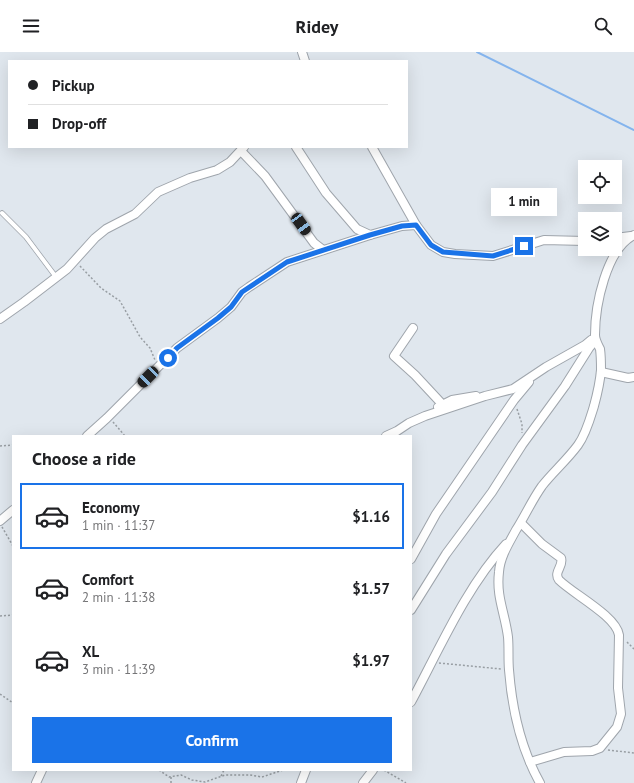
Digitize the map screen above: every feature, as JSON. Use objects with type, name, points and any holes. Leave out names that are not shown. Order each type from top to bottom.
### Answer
[{"type":"street","points":[[297,148],[326,194],[358,229],[370,235]]},
{"type":"street","points":[[373,148],[416,225],[431,245],[443,252],[493,256],[544,240],[578,241]]},
{"type":"street","points":[[0,319],[67,269],[100,233],[135,214],[158,192],[190,178],[217,170],[230,162],[242,149],[265,176],[314,242],[323,250]]},
{"type":"street","points":[[88,435],[177,348],[218,318],[231,307],[237,298],[246,290],[287,262],[370,235],[402,226],[416,225]]},
{"type":"street","points":[[622,237],[633,235]]},
{"type":"street","points":[[412,608],[446,554],[492,492],[522,445],[565,386],[594,342],[598,302],[612,260],[623,243],[633,235]]},
{"type":"street","points":[[413,328],[394,356],[415,375],[442,404]]},
{"type":"street","points":[[540,783],[522,743],[514,709],[509,670],[508,638],[498,592],[500,562],[513,536],[541,488],[579,444],[591,418],[601,372],[600,350],[595,333]]},
{"type":"street","points":[[388,435],[425,416],[485,396],[513,389],[546,367],[585,345],[594,337],[595,333]]},
{"type":"street","points":[[601,372],[634,378]]},
{"type":"street","points":[[412,557],[436,514],[514,400],[534,376]]},
{"type":"street","points":[[425,416],[442,404],[468,396],[485,396]]},
{"type":"street","points":[[0,522],[12,511]]},
{"type":"street","points":[[521,523],[542,544],[561,558],[562,563],[556,577],[595,607],[619,630],[618,688],[621,714],[620,720],[613,733],[600,748],[592,751],[564,752],[530,762]]},
{"type":"street","points":[[412,700],[482,572],[490,560],[513,536]]},
{"type":"street","points":[[36,783],[42,771]]},
{"type":"street","points":[[301,783],[306,771]]},
{"type":"street","points":[[363,783],[372,771]]},
{"type":"lane","points":[[2,213],[26,237],[56,277]]},
{"type":"path","points":[[74,261],[101,288],[120,301],[140,337],[150,348],[158,367]]},
{"type":"path","points":[[514,400],[522,424],[522,445]]},
{"type":"path","points":[[107,418],[113,422],[124,435]]},
{"type":"path","points":[[0,446],[12,445]]},
{"type":"path","points":[[0,522],[12,544]]},
{"type":"path","points":[[0,616],[12,615]]},
{"type":"path","points":[[431,664],[444,663],[456,666],[509,670]]},
{"type":"path","points":[[0,694],[12,702]]},
{"type":"path","points":[[600,748],[634,753]]},
{"type":"path","points":[[160,771],[166,776],[181,775],[192,780],[205,782],[221,776],[250,774],[262,777],[280,771]]},
{"type":"path","points":[[221,776],[224,771]]},
{"type":"path","points":[[386,771],[406,783]]},
{"type":"path","points":[[171,776],[171,783]]},
{"type":"waterway","points":[[477,52],[634,130]]},
{"type":"route","points":[[168,358],[177,348],[231,307],[242,292],[287,262],[370,235],[402,226],[416,225],[420,228],[431,245],[443,252],[493,256],[524,246]]}]
